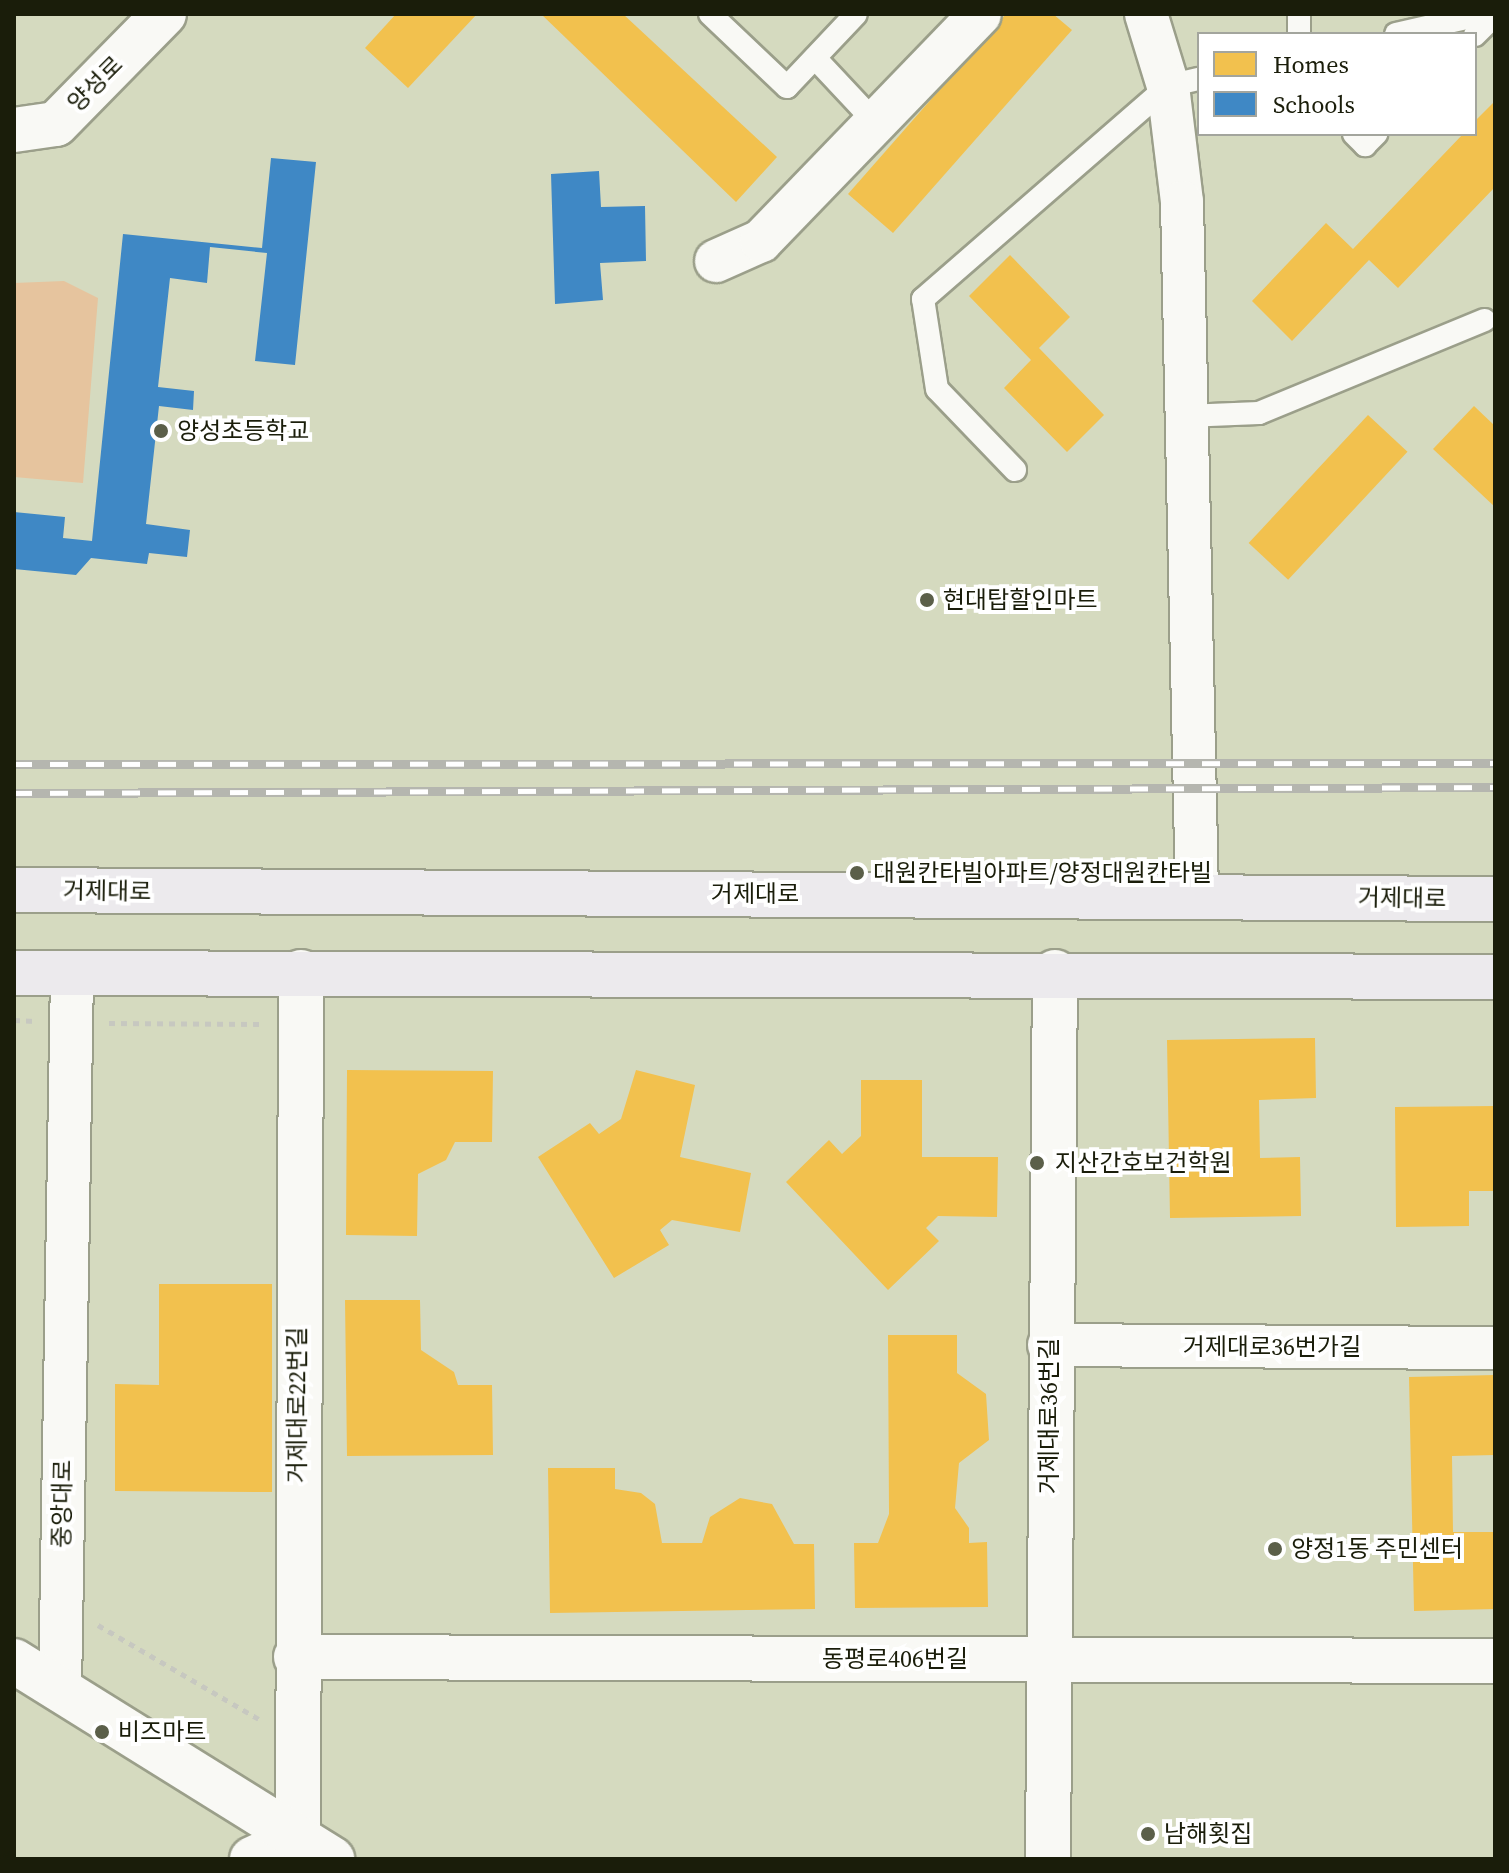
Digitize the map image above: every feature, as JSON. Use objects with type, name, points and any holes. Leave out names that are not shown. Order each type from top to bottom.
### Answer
[{"type":"main road","name":"거제대로","points":[[14,890],[1495,899]]},
{"type":"main road","points":[[14,973],[1055,972],[1495,977]]},
{"type":"street","name":"양성로","points":[[14,130],[56,124],[164,14]]},
{"type":"street","points":[[716,261],[761,241],[980,14]]},
{"type":"street","points":[[1146,14],[1184,82],[1185,416],[1197,896]]},
{"type":"street","name":"거제대로22번길","points":[[301,972],[297,1741],[315,1849]]},
{"type":"street","name":"거제대로36번길","points":[[1048,1859],[1049,1345],[1055,972]]},
{"type":"street","points":[[69,1022],[72,974]]},
{"type":"street","name":"중앙대로","points":[[60,1690],[69,1022]]},
{"type":"street","name":"거제대로36번가길","points":[[1049,1345],[1495,1348]]},
{"type":"street","name":"동평로406번길","points":[[296,1657],[1495,1661]]},
{"type":"street","points":[[14,1661],[315,1849]]},
{"type":"street","points":[[252,1859],[315,1849]]},
{"type":"lane","points":[[710,14],[787,87],[856,14]]},
{"type":"lane","points":[[1405,32],[1484,14]]},
{"type":"lane","points":[[1477,33],[1495,15]]},
{"type":"lane","points":[[815,58],[874,121]]},
{"type":"lane","points":[[1015,470],[937,389],[923,299],[1184,82]]},
{"type":"lane","points":[[1356,136],[1365,145],[1374,136]]},
{"type":"lane","points":[[1185,416],[1259,413],[1492,320]]},
{"type":"path","points":[[14,1020],[300,1024]]},
{"type":"path","points":[[61,1604],[297,1741]]},
{"type":"shaded area","points":[[64,281],[98,298],[83,483],[14,477],[14,283]]},
{"type":"building: Homes","points":[[396,14],[477,14],[408,88],[365,48]]},
{"type":"building: Homes","points":[[541,14],[623,14],[777,157],[736,202]]},
{"type":"building: Homes","points":[[1006,14],[1053,14],[1072,30],[893,233],[848,194]]},
{"type":"building: Homes","points":[[1495,101],[1495,187],[1398,288],[1369,260],[1292,341],[1252,301],[1326,223],[1353,249],[1461,136],[1477,136],[1477,119]]},
{"type":"building: Homes","points":[[1010,255],[1070,317],[1039,348],[1104,415],[1067,452],[1004,388],[1031,360],[969,296]]},
{"type":"building: Homes","points":[[1474,406],[1495,426],[1495,507],[1433,449]]},
{"type":"building: Homes","points":[[1368,415],[1407,452],[1288,580],[1249,543]]},
{"type":"building: Homes","points":[[1315,1038],[1316,1098],[1259,1100],[1260,1158],[1300,1157],[1301,1216],[1170,1218],[1167,1040]]},
{"type":"building: Homes","points":[[347,1070],[493,1071],[492,1142],[455,1142],[446,1160],[418,1174],[417,1236],[346,1235]]},
{"type":"building: Homes","points":[[636,1070],[695,1085],[680,1157],[751,1173],[740,1232],[672,1220],[660,1230],[669,1245],[614,1278],[538,1157],[590,1123],[599,1134],[621,1119]]},
{"type":"building: Homes","points":[[861,1080],[922,1080],[922,1157],[998,1157],[997,1217],[938,1216],[926,1228],[939,1241],[888,1290],[786,1182],[829,1140],[842,1154],[861,1136]]},
{"type":"building: Homes","points":[[1495,1106],[1493,1191],[1469,1191],[1469,1226],[1396,1227],[1395,1107]]},
{"type":"building: Homes","points":[[159,1284],[272,1284],[272,1492],[115,1491],[115,1384],[159,1385]]},
{"type":"building: Homes","points":[[345,1300],[420,1300],[421,1350],[454,1372],[458,1385],[492,1385],[493,1455],[347,1456]]},
{"type":"building: Homes","points":[[888,1335],[957,1335],[957,1373],[986,1394],[989,1440],[959,1463],[955,1508],[969,1528],[969,1543],[987,1542],[988,1607],[855,1608],[854,1543],[878,1543],[889,1514]]},
{"type":"building: Homes","points":[[1495,1375],[1495,1455],[1452,1456],[1453,1532],[1495,1532],[1495,1609],[1414,1611],[1409,1377]]},
{"type":"building: Homes","points":[[548,1468],[615,1468],[615,1489],[641,1493],[655,1504],[662,1543],[702,1543],[710,1517],[740,1498],[772,1504],[794,1544],[814,1544],[815,1609],[550,1613]]},
{"type":"building: Schools","points":[[271,158],[316,162],[295,365],[255,361],[267,253],[210,247],[207,283],[170,278],[158,387],[194,391],[193,410],[159,406],[146,524],[190,530],[187,557],[149,553],[147,564],[91,558],[76,575],[14,569],[14,512],[65,517],[63,538],[92,541],[123,234],[262,248]]},
{"type":"building: Schools","points":[[599,171],[601,207],[645,206],[646,261],[600,263],[603,300],[555,304],[551,174]]},
{"type":"railway","points":[[14,764],[1495,763]]},
{"type":"railway","points":[[14,793],[1495,787]]},
{"type":"place","name":"양성초등학교","points":[[161,431]]},
{"type":"place","name":"현대탑할인마트","points":[[927,600]]},
{"type":"place","name":"대원칸타빌아파트/양정대원칸타빌","points":[[857,873]]},
{"type":"place","name":"지산간호보건학원","points":[[1037,1163]]},
{"type":"place","name":"양정1동 주민센터","points":[[1275,1549]]},
{"type":"place","name":"비즈마트","points":[[102,1732]]},
{"type":"place","name":"남해횟집","points":[[1148,1834]]}]
